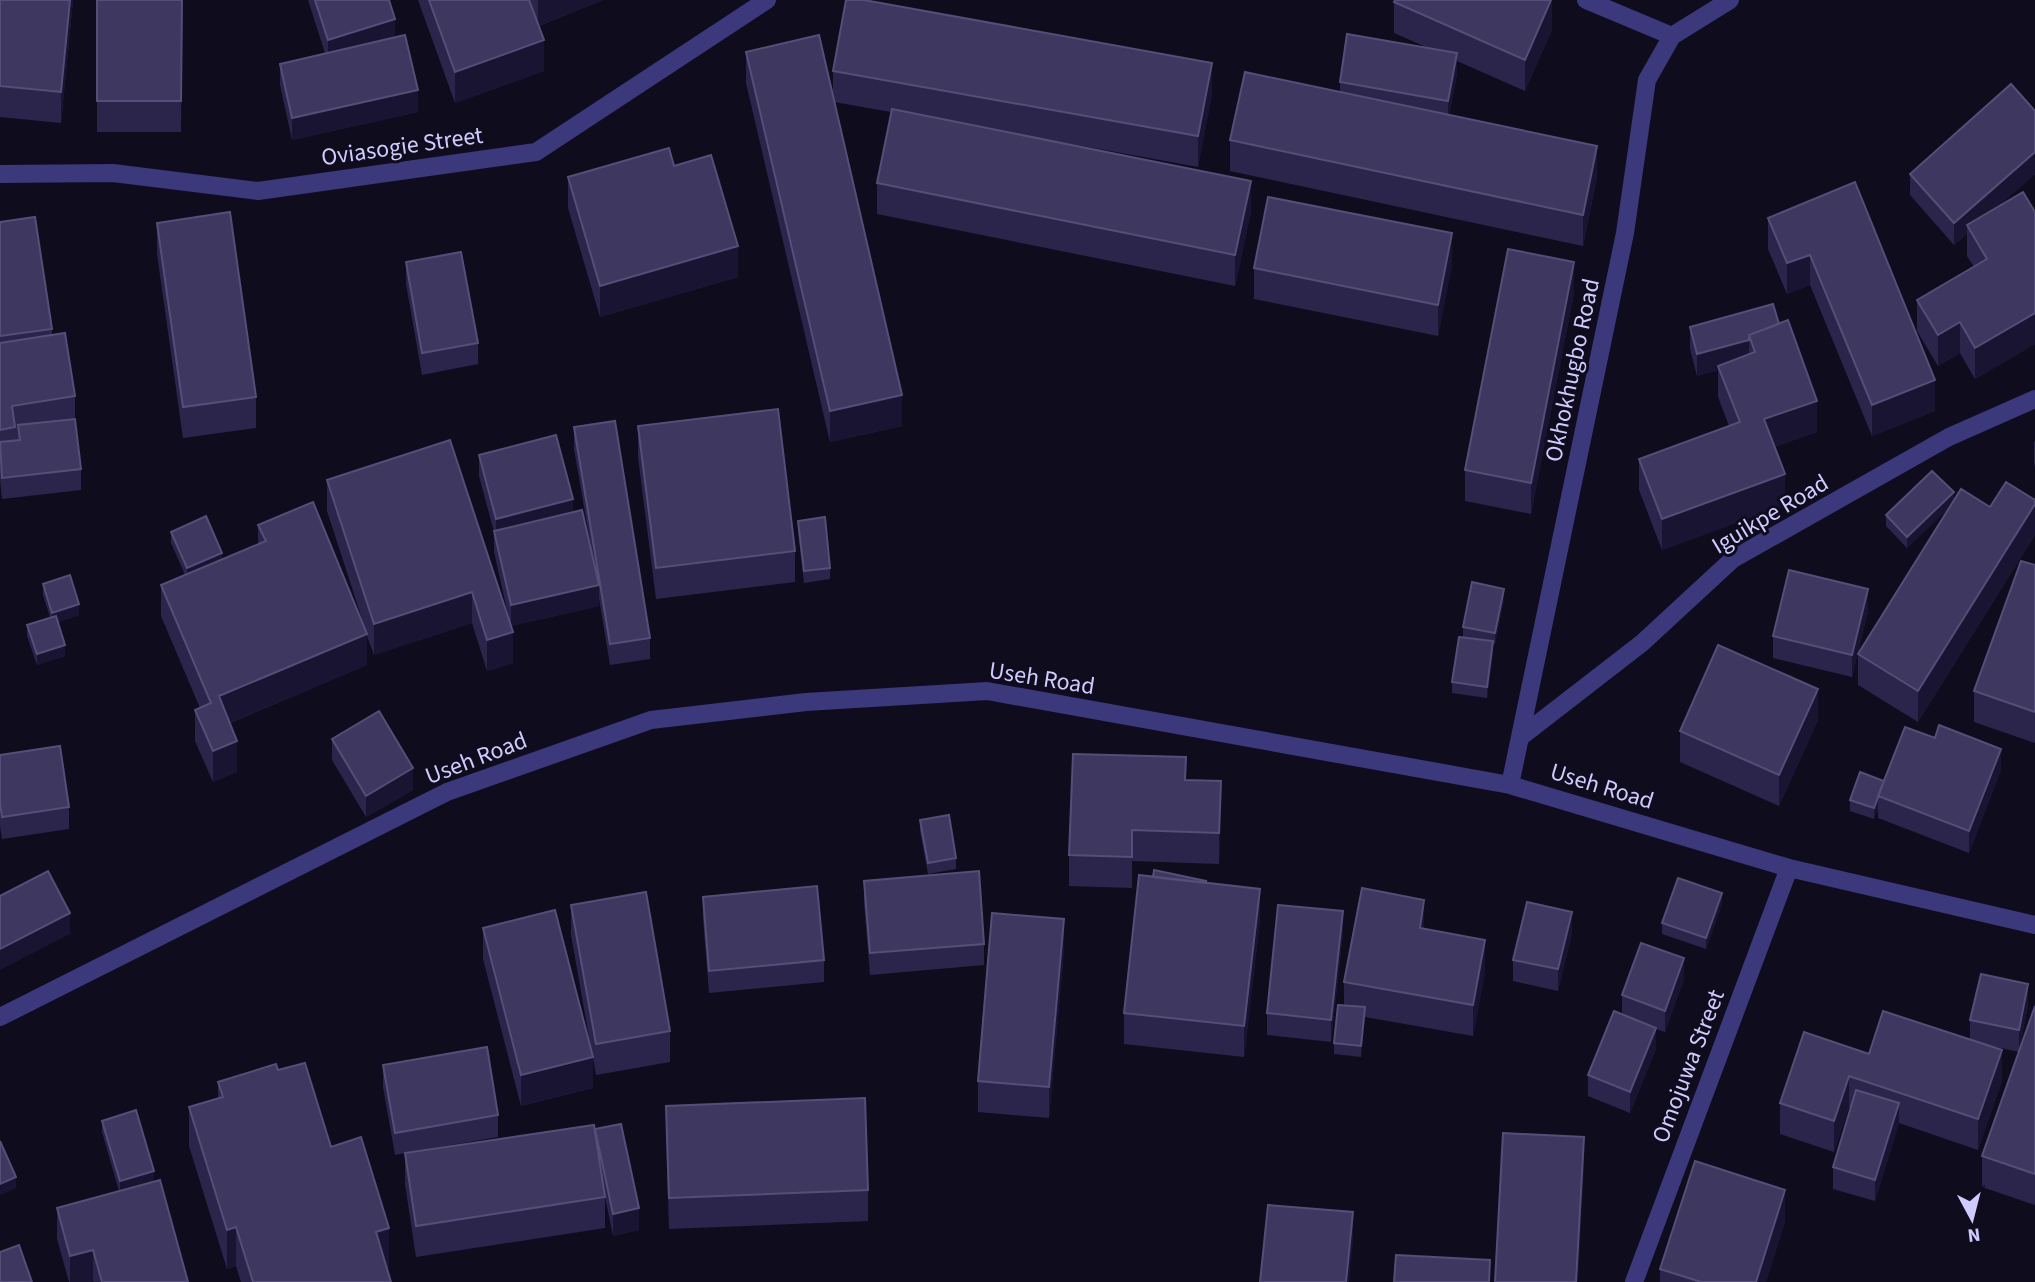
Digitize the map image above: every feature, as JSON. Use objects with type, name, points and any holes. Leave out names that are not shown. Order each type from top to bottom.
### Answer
[{"type":"street","name":"Oviasogie Street","points":[[0,174],[113,173],[258,191],[536,152],[767,0]]},
{"type":"street","points":[[1587,0],[1672,36]]},
{"type":"street","name":"Okhokhugbo Road","points":[[1510,785],[1625,233],[1647,80],[1672,36],[1730,0]]},
{"type":"street","name":"Iguikpe Road","points":[[1522,736],[1642,643],[1733,559],[1949,437],[2035,399]]},
{"type":"street","name":"Useh Road","points":[[0,1017],[447,792],[651,720],[806,702],[987,691],[1510,785],[1789,868],[2035,925]]},
{"type":"street","name":"Omojuwa Street","points":[[1634,1282],[1789,868]]},
{"type":"building","points":[[0,0],[70,0],[61,92],[0,86]]},
{"type":"building","points":[[97,0],[182,0],[181,101],[97,101]]},
{"type":"building","points":[[315,0],[389,0],[395,19],[328,40]]},
{"type":"building","points":[[429,0],[529,0],[544,40],[455,72]]},
{"type":"building","points":[[846,0],[864,0],[1212,63],[1198,136],[833,71]]},
{"type":"building","points":[[1551,0],[1525,60],[1394,2]]},
{"type":"building","points":[[1347,34],[1457,53],[1448,101],[1340,82]]},
{"type":"building","points":[[405,35],[418,90],[292,118],[280,64]]},
{"type":"building","points":[[819,35],[902,395],[830,411],[746,52]]},
{"type":"building","points":[[1245,72],[1597,146],[1583,215],[1230,140]]},
{"type":"building","points":[[2011,84],[2035,111],[2035,152],[1954,223],[1910,174]]},
{"type":"building","points":[[892,109],[1251,181],[1235,255],[877,183]]},
{"type":"building","points":[[669,148],[674,166],[711,155],[738,246],[600,286],[568,177]]},
{"type":"building","points":[[1855,182],[1935,380],[1872,405],[1810,255],[1787,263],[1768,218]]},
{"type":"building","points":[[2023,192],[2035,212],[2035,313],[1975,348],[1960,322],[1938,335],[1917,300],[1987,259],[1967,225]]},
{"type":"building","points":[[1268,197],[1452,233],[1438,305],[1254,268]]},
{"type":"building","points":[[230,212],[256,397],[183,407],[157,223]]},
{"type":"building","points":[[35,217],[52,329],[0,336],[0,222]]},
{"type":"building","points":[[1508,249],[1574,262],[1531,483],[1465,470]]},
{"type":"building","points":[[461,252],[478,343],[422,353],[406,262]]},
{"type":"building","points":[[1773,304],[1779,324],[1749,335],[1749,340],[1697,354],[1690,327]]},
{"type":"building","points":[[1788,320],[1817,401],[1764,419],[1785,474],[1662,519],[1639,459],[1740,422],[1718,366],[1755,352],[1749,335]]},
{"type":"building","points":[[65,333],[75,396],[12,406],[15,427],[0,430],[0,343]]},
{"type":"building","points":[[778,409],[795,551],[656,568],[638,426]]},
{"type":"building","points":[[75,419],[81,469],[2,478],[0,442],[20,440],[18,425]]},
{"type":"building","points":[[615,421],[650,638],[610,644],[574,427]]},
{"type":"building","points":[[556,435],[573,499],[496,519],[479,455]]},
{"type":"building","points":[[450,440],[513,632],[487,640],[472,592],[374,624],[327,480]]},
{"type":"building","points":[[1932,471],[1954,492],[1907,537],[1886,515]]},
{"type":"building","points":[[2006,482],[2035,500],[2035,504],[1918,691],[1858,654],[1961,489],[1990,507]]},
{"type":"building","points":[[313,502],[367,634],[219,696],[237,741],[213,751],[195,710],[211,703],[161,585],[266,541],[258,525]]},
{"type":"building","points":[[582,510],[599,585],[511,605],[494,531]]},
{"type":"building","points":[[206,516],[222,553],[187,568],[171,532]]},
{"type":"building","points":[[825,517],[830,568],[804,571],[798,521]]},
{"type":"building","points":[[2021,561],[2035,565],[2035,712],[1974,691]]},
{"type":"building","points":[[1789,570],[1868,589],[1852,655],[1773,636]]},
{"type":"building","points":[[70,575],[79,604],[52,613],[43,584]]},
{"type":"building","points":[[1472,582],[1504,589],[1495,633],[1463,627]]},
{"type":"building","points":[[56,616],[65,645],[37,654],[27,625]]},
{"type":"building","points":[[1459,637],[1493,641],[1487,687],[1452,682]]},
{"type":"building","points":[[1718,645],[1818,689],[1779,775],[1680,731]]},
{"type":"building","points":[[379,711],[413,768],[366,796],[332,739]]},
{"type":"building","points":[[1939,725],[2001,749],[1969,831],[1878,796],[1905,727],[1935,738]]},
{"type":"building","points":[[60,746],[69,807],[2,817],[0,755]]},
{"type":"building","points":[[1073,754],[1186,757],[1185,780],[1221,781],[1219,833],[1132,830],[1132,857],[1069,855]]},
{"type":"building","points":[[1860,772],[1884,781],[1874,808],[1850,800]]},
{"type":"building","points":[[949,815],[956,858],[928,863],[920,820]]},
{"type":"building","points":[[1154,870],[1206,881],[1153,877]]},
{"type":"building","points":[[48,871],[70,913],[0,949],[0,896]]},
{"type":"building","points":[[979,871],[984,944],[870,953],[864,881]]},
{"type":"building","points":[[1139,875],[1260,889],[1244,1026],[1124,1013]]},
{"type":"building","points":[[1678,878],[1722,893],[1706,938],[1662,923]]},
{"type":"building","points":[[817,886],[824,960],[709,971],[703,897]]},
{"type":"building","points":[[1362,888],[1424,900],[1420,928],[1485,940],[1473,1005],[1344,982]]},
{"type":"building","points":[[646,892],[670,1031],[596,1044],[571,905]]},
{"type":"building","points":[[1527,902],[1572,912],[1558,969],[1513,960]]},
{"type":"building","points":[[1278,905],[1343,911],[1331,1020],[1267,1013]]},
{"type":"building","points":[[555,910],[593,1057],[521,1075],[483,928]]},
{"type":"building","points":[[992,913],[1064,919],[1049,1087],[978,1081]]},
{"type":"building","points":[[1641,943],[1684,958],[1665,1011],[1622,995]]},
{"type":"building","points":[[1981,974],[2028,984],[2019,1030],[1970,1020]]},
{"type":"building","points":[[1338,1005],[1365,1007],[1361,1046],[1334,1043]]},
{"type":"building","points":[[2035,1006],[2035,1174],[1982,1156]]},
{"type":"building","points":[[1614,1011],[1656,1028],[1630,1092],[1588,1075]]},
{"type":"building","points":[[1883,1011],[2002,1050],[1978,1119],[1849,1076],[1834,1121],[1780,1103],[1804,1032],[1869,1054]]},
{"type":"building","points":[[487,1047],[498,1115],[395,1133],[383,1065]]},
{"type":"building","points":[[305,1063],[331,1147],[361,1137],[389,1228],[376,1232],[391,1282],[253,1282],[236,1227],[227,1230],[189,1107],[223,1097],[218,1082],[276,1064],[278,1070]]},
{"type":"building","points":[[1856,1090],[1899,1103],[1875,1180],[1833,1167]]},
{"type":"building","points":[[865,1098],[868,1190],[669,1198],[666,1106]]},
{"type":"building","points":[[136,1110],[154,1171],[120,1181],[102,1121]]},
{"type":"building","points":[[621,1124],[639,1208],[613,1214],[595,1129]]},
{"type":"building","points":[[594,1125],[605,1197],[416,1226],[405,1153]]},
{"type":"building","points":[[1503,1133],[1584,1137],[1576,1282],[1495,1282]]},
{"type":"building","points":[[0,1141],[16,1177],[0,1184]]},
{"type":"building","points":[[1695,1161],[1785,1190],[1756,1282],[1701,1282],[1660,1269]]},
{"type":"building","points":[[160,1180],[188,1282],[102,1282],[93,1250],[70,1256],[57,1208]]},
{"type":"building","points":[[1268,1205],[1353,1212],[1346,1282],[1260,1282]]},
{"type":"building","points":[[19,1245],[32,1282],[0,1282],[0,1252]]},
{"type":"building","points":[[1396,1255],[1490,1260],[1489,1282],[1394,1282]]}]
